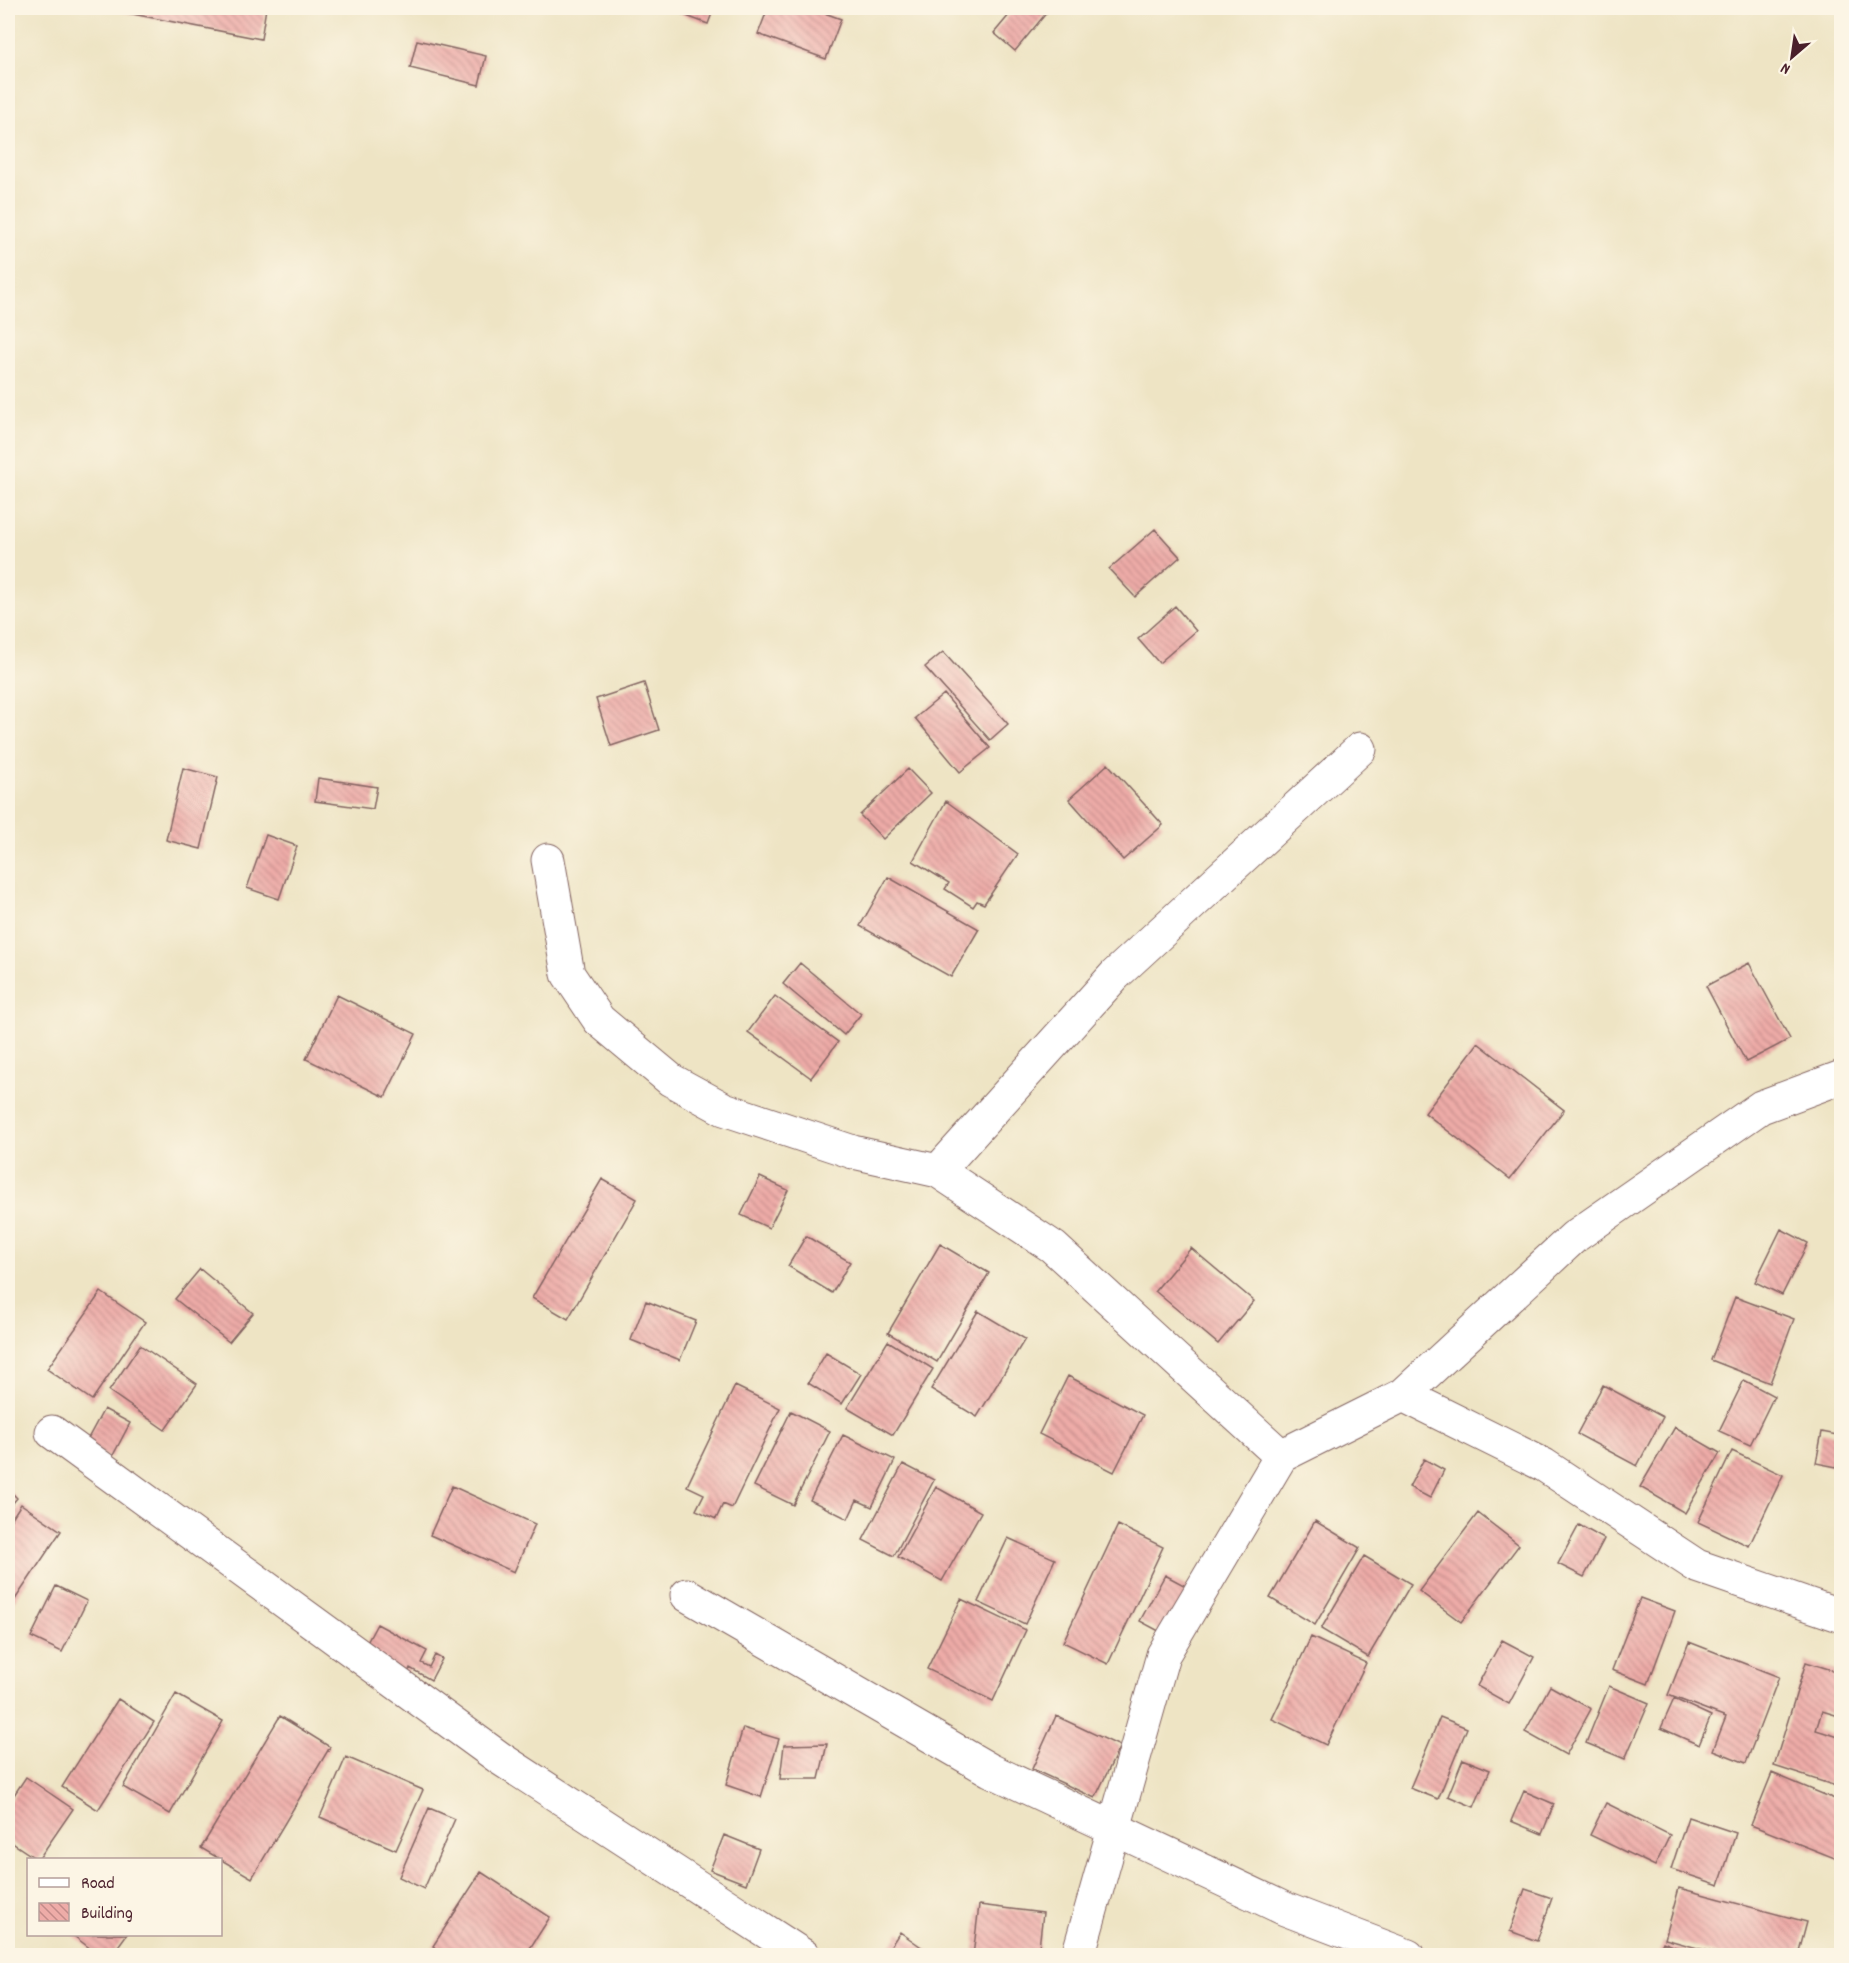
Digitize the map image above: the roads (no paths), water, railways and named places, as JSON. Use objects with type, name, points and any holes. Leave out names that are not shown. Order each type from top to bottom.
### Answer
[{"type":"street","points":[[938,1171],[1115,975],[1360,749]]},
{"type":"street","points":[[548,860],[568,974],[599,1020],[671,1080],[724,1109],[853,1152],[938,1171],[1053,1248],[1281,1455]]},
{"type":"street","points":[[1078,1956],[1164,1656],[1281,1455],[1403,1395],[1574,1237],[1761,1107],[1842,1077]]},
{"type":"street","points":[[1403,1395],[1544,1466],[1697,1566],[1842,1616]]},
{"type":"street","points":[[52,1432],[501,1759],[804,1956]]},
{"type":"street","points":[[687,1595],[990,1770],[1113,1830],[1285,1909],[1408,1956]]}]
